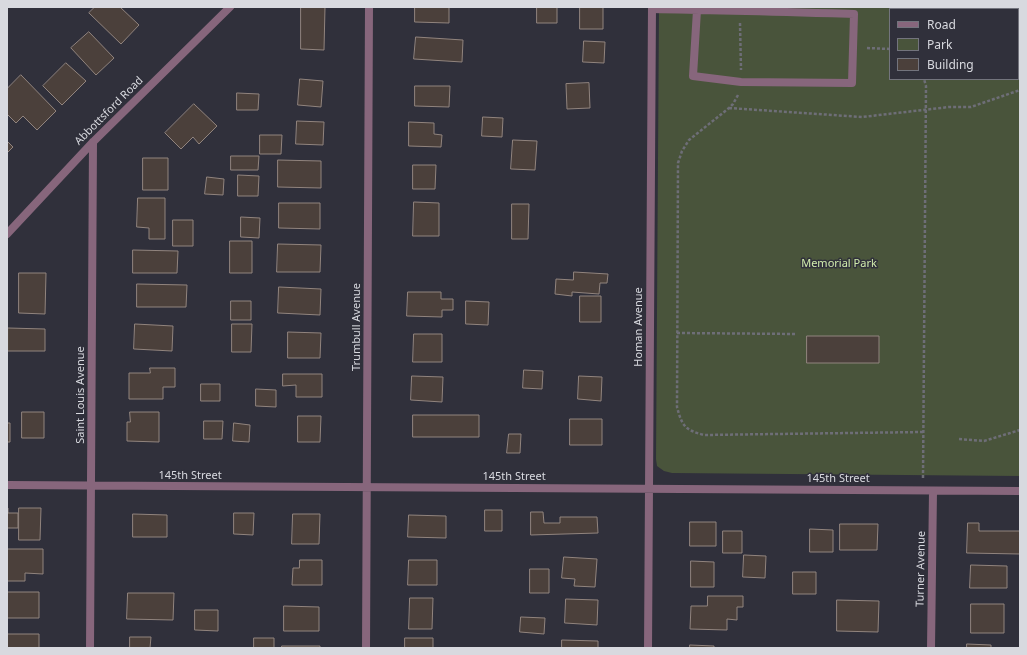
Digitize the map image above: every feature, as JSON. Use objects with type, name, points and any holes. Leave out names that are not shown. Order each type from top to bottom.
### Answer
[{"type":"street","name":"Abbottsford Road","points":[[7,234],[93,142],[230,7]]},
{"type":"street","name":"Trumbull Avenue","points":[[366,648],[370,7]]},
{"type":"street","points":[[652,8],[854,14],[852,83],[741,82],[693,76],[697,10]]},
{"type":"street","name":"Homan Avenue","points":[[648,648],[652,8]]},
{"type":"street","name":"Saint Louis Avenue","points":[[90,648],[93,142]]},
{"type":"street","name":"145th Street","points":[[7,485],[1020,491]]},
{"type":"street","name":"Turner Avenue","points":[[931,648],[934,491]]},
{"type":"path","points":[[740,10],[741,82],[739,94],[729,108],[689,140],[682,151],[678,162],[677,407],[682,423],[686,428],[693,432],[704,435],[923,432]]},
{"type":"path","points":[[923,491],[924,80]]},
{"type":"path","points":[[729,108],[862,117],[949,107],[971,106],[1020,90]]},
{"type":"path","points":[[677,333],[797,334]]},
{"type":"path","points":[[959,439],[984,441],[1020,430]]},
{"type":"green space","name":"Memorial Park","points":[[659,7],[1020,7],[1020,476],[672,473],[664,471],[657,466]]},
{"type":"building","points":[[95,7],[120,7],[139,25],[121,44],[89,13]]},
{"type":"building","points":[[301,7],[325,7],[324,50],[301,49]]},
{"type":"building","points":[[415,7],[449,7],[449,23],[415,22]]},
{"type":"building","points":[[537,7],[557,7],[557,23],[537,23]]},
{"type":"building","points":[[580,7],[603,7],[603,29],[580,29]]},
{"type":"building","points":[[89,32],[114,58],[96,75],[71,48]]},
{"type":"building","points":[[416,37],[463,40],[462,62],[414,59]]},
{"type":"building","points":[[584,41],[605,42],[604,63],[583,62]]},
{"type":"building","points":[[66,63],[86,81],[62,105],[43,86]]},
{"type":"building","points":[[21,75],[56,111],[37,130],[23,116],[16,123],[7,114],[7,89]]},
{"type":"building","points":[[300,79],[323,81],[321,107],[298,105]]},
{"type":"building","points":[[589,83],[590,108],[567,109],[566,84]]},
{"type":"building","points":[[415,86],[450,86],[449,107],[415,106]]},
{"type":"building","points":[[237,93],[259,94],[258,110],[237,110]]},
{"type":"building","points":[[194,104],[217,126],[199,144],[193,137],[181,149],[165,133]]},
{"type":"building","points":[[483,117],[503,118],[502,137],[482,136]]},
{"type":"building","points":[[297,121],[324,122],[323,145],[296,144]]},
{"type":"building","points":[[409,122],[434,123],[434,134],[442,135],[441,147],[409,146]]},
{"type":"building","points":[[260,135],[282,135],[281,154],[260,154]]},
{"type":"building","points":[[513,140],[537,141],[535,170],[511,169]]},
{"type":"building","points":[[7,141],[13,147],[7,153]]},
{"type":"building","points":[[231,156],[259,156],[258,170],[231,170]]},
{"type":"building","points":[[143,158],[168,158],[168,190],[143,190]]},
{"type":"building","points":[[278,160],[321,161],[321,188],[278,187]]},
{"type":"building","points":[[413,165],[436,165],[435,189],[413,189]]},
{"type":"building","points":[[238,175],[259,176],[258,196],[238,196]]},
{"type":"building","points":[[207,177],[224,179],[223,195],[205,194]]},
{"type":"building","points":[[138,198],[165,198],[165,239],[149,239],[149,228],[137,227]]},
{"type":"building","points":[[414,202],[439,203],[439,236],[413,236]]},
{"type":"building","points":[[279,203],[320,203],[320,229],[279,228]]},
{"type":"building","points":[[512,204],[529,204],[528,239],[512,239]]},
{"type":"building","points":[[241,217],[260,218],[259,238],[241,237]]},
{"type":"building","points":[[173,220],[193,220],[193,246],[173,246]]},
{"type":"building","points":[[230,241],[252,241],[252,273],[230,273]]},
{"type":"building","points":[[278,244],[321,245],[320,272],[277,272]]},
{"type":"building","points":[[133,250],[178,251],[177,273],[133,273]]},
{"type":"building","points":[[574,272],[608,274],[607,283],[600,283],[599,294],[572,292],[572,296],[555,294],[556,279],[573,280]]},
{"type":"building","points":[[19,273],[46,273],[45,314],[19,313]]},
{"type":"building","points":[[137,284],[187,285],[186,307],[137,307]]},
{"type":"building","points":[[279,287],[321,289],[320,315],[278,313]]},
{"type":"building","points":[[408,292],[441,292],[441,299],[453,299],[453,310],[442,310],[442,317],[407,316]]},
{"type":"building","points":[[580,296],[601,296],[601,322],[580,322]]},
{"type":"building","points":[[231,301],[251,301],[251,320],[231,320]]},
{"type":"building","points":[[466,301],[489,302],[488,325],[466,324]]},
{"type":"building","points":[[135,324],[173,326],[172,351],[134,349]]},
{"type":"building","points":[[232,324],[252,324],[251,352],[232,352]]},
{"type":"building","points":[[8,328],[45,329],[45,351],[8,351]]},
{"type":"building","points":[[288,332],[321,333],[320,358],[288,358]]},
{"type":"building","points":[[414,334],[442,334],[442,362],[413,362]]},
{"type":"building","points":[[807,336],[879,336],[879,363],[807,363]]},
{"type":"building","points":[[150,368],[175,368],[175,387],[163,387],[163,399],[129,399],[129,373],[150,373]]},
{"type":"building","points":[[524,370],[543,371],[542,389],[523,388]]},
{"type":"building","points":[[283,374],[322,374],[322,397],[296,397],[296,385],[283,386]]},
{"type":"building","points":[[412,376],[443,377],[442,402],[411,400]]},
{"type":"building","points":[[579,376],[602,377],[601,401],[578,399]]},
{"type":"building","points":[[201,384],[220,384],[220,401],[201,401]]},
{"type":"building","points":[[256,389],[276,390],[276,407],[256,406]]},
{"type":"building","points":[[22,412],[44,412],[44,438],[22,438]]},
{"type":"building","points":[[130,412],[159,412],[159,442],[127,441],[127,422],[130,422]]},
{"type":"building","points":[[413,415],[479,415],[479,437],[413,437]]},
{"type":"building","points":[[298,416],[321,416],[320,442],[298,442]]},
{"type":"building","points":[[570,419],[602,419],[602,445],[570,445]]},
{"type":"building","points":[[204,421],[223,421],[222,439],[204,439]]},
{"type":"building","points":[[7,423],[10,423],[10,442],[7,442]]},
{"type":"building","points":[[234,423],[250,425],[249,442],[233,441]]},
{"type":"building","points":[[509,434],[521,434],[520,453],[507,453]]},
{"type":"building","points":[[7,508],[8,513],[18,513],[18,528],[7,528]]},
{"type":"building","points":[[19,508],[41,508],[40,540],[19,540]]},
{"type":"building","points":[[485,510],[502,510],[502,531],[485,531]]},
{"type":"building","points":[[531,512],[543,512],[544,523],[560,523],[560,517],[597,517],[598,533],[531,535]]},
{"type":"building","points":[[234,513],[254,513],[253,535],[234,534]]},
{"type":"building","points":[[133,514],[167,515],[167,537],[133,537]]},
{"type":"building","points":[[293,514],[320,514],[319,544],[292,544]]},
{"type":"building","points":[[409,515],[446,516],[446,538],[408,537]]},
{"type":"building","points":[[690,522],[716,522],[716,546],[690,546]]},
{"type":"building","points":[[968,523],[979,523],[979,531],[1020,531],[1020,554],[967,553]]},
{"type":"building","points":[[840,524],[878,524],[877,550],[840,550]]},
{"type":"building","points":[[810,529],[833,530],[833,552],[810,552]]},
{"type":"building","points":[[723,531],[742,531],[742,553],[723,553]]},
{"type":"building","points":[[7,549],[43,549],[43,574],[25,573],[25,581],[7,581]]},
{"type":"building","points":[[744,555],[766,556],[765,578],[743,577]]},
{"type":"building","points":[[564,557],[597,559],[595,587],[574,586],[575,579],[562,578]]},
{"type":"building","points":[[300,560],[322,560],[322,585],[292,585],[293,568],[299,568]]},
{"type":"building","points":[[409,560],[437,560],[437,585],[408,585]]},
{"type":"building","points":[[691,561],[714,562],[714,587],[691,587]]},
{"type":"building","points":[[971,565],[1007,566],[1007,588],[970,588]]},
{"type":"building","points":[[530,569],[549,569],[549,593],[530,593]]},
{"type":"building","points":[[793,572],[816,572],[816,594],[793,594]]},
{"type":"building","points":[[7,592],[39,592],[39,618],[7,618]]},
{"type":"building","points":[[128,593],[174,593],[173,620],[127,619]]},
{"type":"building","points":[[708,596],[743,596],[743,607],[737,607],[737,620],[727,619],[727,630],[690,629],[691,606],[707,606]]},
{"type":"building","points":[[410,598],[433,598],[432,629],[409,629]]},
{"type":"building","points":[[566,599],[598,600],[597,625],[565,623]]},
{"type":"building","points":[[837,600],[879,601],[878,632],[837,631]]},
{"type":"building","points":[[971,604],[1004,604],[1004,633],[971,633]]},
{"type":"building","points":[[284,606],[319,607],[319,631],[284,631]]},
{"type":"building","points":[[195,610],[218,610],[218,631],[195,630]]},
{"type":"building","points":[[521,617],[545,618],[544,634],[520,632]]},
{"type":"building","points":[[7,634],[39,634],[39,648],[7,648]]},
{"type":"building","points":[[130,637],[151,637],[150,648],[130,648]]},
{"type":"building","points":[[254,638],[274,638],[274,648],[254,648]]},
{"type":"building","points":[[405,638],[433,638],[433,648],[405,648]]},
{"type":"building","points":[[562,640],[598,641],[598,648],[562,648]]},
{"type":"building","points":[[967,644],[991,645],[991,648],[967,648]]},
{"type":"building","points":[[690,645],[714,646],[714,648],[690,648]]},
{"type":"building","points":[[282,646],[320,646],[320,648],[282,648]]}]
